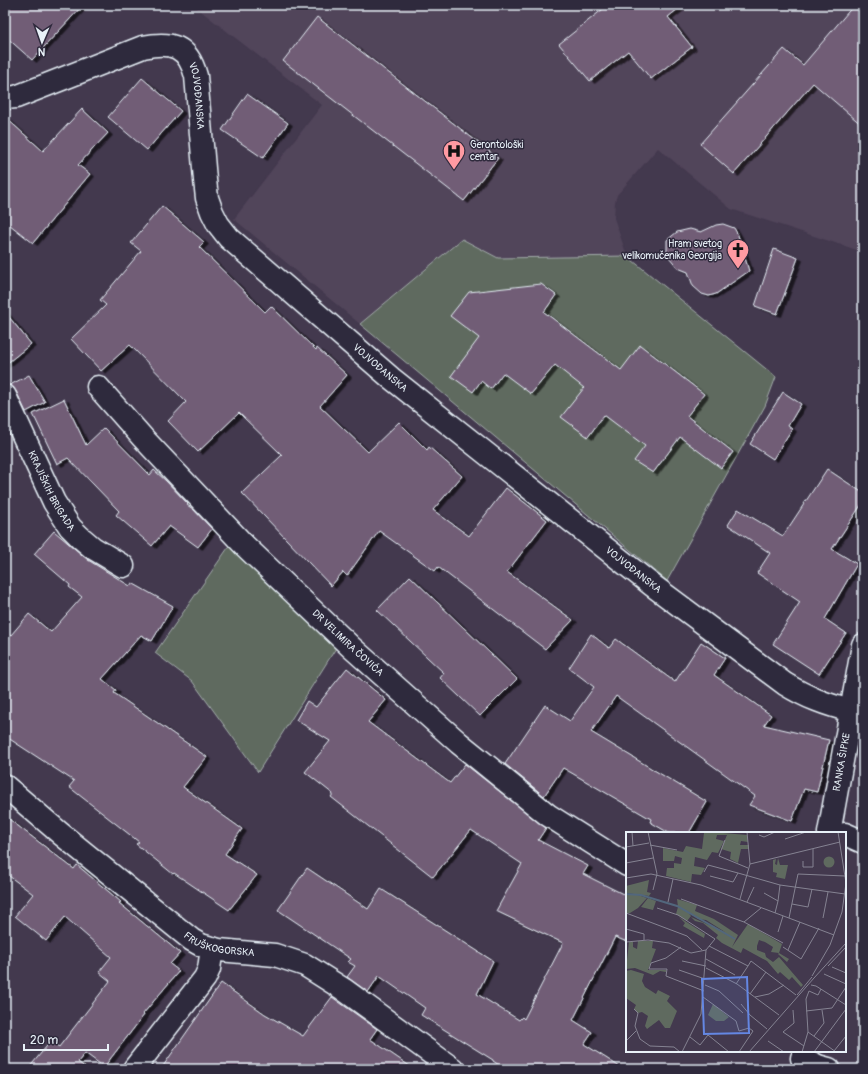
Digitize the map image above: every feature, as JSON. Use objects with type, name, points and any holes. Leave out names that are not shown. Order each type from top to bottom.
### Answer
[{"type":"street","name":"VOJVOĐANSKA","points":[[5,98],[16,97],[143,48],[156,45],[174,46],[182,49],[194,66],[196,76],[204,180],[207,198],[218,224],[229,238],[391,378],[652,585],[785,684],[801,694],[820,702],[851,711]]},
{"type":"street","name":"DR VELIMIRA ČOVIĆA","points":[[98,387],[143,438],[245,546],[351,647],[459,743],[548,815],[626,864]]},
{"type":"street","name":"KRAJIŠKIH BRIGADA","points":[[5,396],[54,502],[70,527],[80,538],[93,548],[123,566]]},
{"type":"street","name":"RANKA ŠIPKE","points":[[837,832],[851,711],[863,645]]},
{"type":"street","name":"FRUŠKOGORSKA","points":[[5,786],[61,834],[192,940],[201,945],[212,948],[275,955],[305,965],[343,989],[453,1069]]},
{"type":"street","points":[[846,835],[863,842]]},
{"type":"street","points":[[134,1069],[205,978],[209,969],[212,948]]},
{"type":"street","points":[[802,1059],[829,1069]]},
{"type":"shaded area","name":"Gerontološki centar","points":[[193,5],[863,5],[863,252],[731,209],[658,148],[617,195],[614,218],[627,256],[497,258],[462,239],[360,324],[234,219],[322,105]]},
{"type":"green space","points":[[462,239],[498,258],[627,256],[776,377],[765,406],[667,581],[360,324]]},
{"type":"green space","points":[[230,545],[336,648],[258,772],[192,681],[155,653]]},
{"type":"building","points":[[5,5],[83,5],[32,60],[5,36]]},
{"type":"building","points":[[608,5],[683,5],[668,17],[692,47],[651,79],[628,51],[590,81],[559,44]]},
{"type":"building","points":[[854,5],[863,5],[863,126],[813,83],[734,174],[700,144],[784,49],[803,65]]},
{"type":"building","points":[[317,17],[498,158],[464,201],[283,61]]},
{"type":"building","points":[[142,78],[181,111],[147,150],[108,117]]},
{"type":"building","points":[[247,94],[288,123],[263,158],[222,130]]},
{"type":"building","points":[[82,109],[108,133],[78,165],[90,174],[33,243],[5,221],[5,117],[43,151]]},
{"type":"building","points":[[162,206],[204,242],[199,247],[265,312],[271,306],[316,350],[317,348],[347,375],[320,406],[368,452],[399,422],[427,450],[429,447],[462,476],[433,510],[469,536],[506,488],[547,520],[507,572],[573,620],[545,649],[438,567],[435,571],[379,531],[347,576],[343,572],[331,586],[242,493],[282,455],[239,413],[198,452],[168,421],[186,402],[130,345],[101,371],[71,339],[106,305],[100,300],[141,251],[131,243]]},
{"type":"building","name":"Hram svetog velikomučenika Georgija","points":[[723,224],[734,228],[738,235],[749,271],[716,294],[709,296],[702,294],[693,286],[688,272],[678,268],[669,257],[667,252],[667,240],[677,232],[690,229],[701,232],[716,225]]},
{"type":"building","points":[[774,249],[798,258],[777,314],[755,306]]},
{"type":"building","points":[[541,284],[556,295],[544,312],[621,370],[640,345],[704,394],[687,416],[733,452],[721,468],[680,437],[653,473],[634,461],[645,446],[604,415],[588,437],[561,417],[584,388],[555,365],[531,394],[503,373],[491,389],[481,381],[473,392],[451,376],[479,338],[450,316],[469,292]]},
{"type":"building","points":[[5,312],[31,344],[5,365]]},
{"type":"building","points":[[29,375],[45,402],[26,412],[16,391],[10,385]]},
{"type":"building","points":[[783,392],[801,404],[788,426],[792,429],[773,459],[750,444]]},
{"type":"building","points":[[64,399],[86,445],[104,428],[150,475],[154,470],[166,481],[188,504],[187,505],[193,509],[212,529],[198,547],[169,526],[152,546],[116,515],[119,511],[68,458],[57,464],[33,414]]},
{"type":"building","points":[[827,469],[863,493],[863,502],[832,549],[857,564],[825,619],[846,633],[819,674],[773,644],[800,602],[757,573],[770,553],[728,525],[738,509],[783,536]]},
{"type":"building","points":[[54,531],[88,560],[130,586],[132,583],[173,606],[152,641],[141,635],[102,679],[116,690],[114,693],[207,757],[183,787],[242,829],[225,854],[257,875],[229,910],[174,873],[173,874],[136,844],[139,842],[69,787],[74,781],[5,736],[5,642],[29,614],[51,632],[82,597],[69,587],[70,585],[34,554]]},
{"type":"building","points":[[410,576],[517,679],[480,716],[440,678],[444,673],[377,610]]},
{"type":"building","points":[[591,634],[609,648],[616,639],[675,682],[701,642],[725,658],[714,675],[771,715],[764,725],[829,740],[817,792],[804,789],[792,821],[749,805],[755,796],[616,696],[591,732],[707,802],[690,832],[667,832],[650,822],[651,819],[563,768],[544,796],[505,764],[545,705],[570,721],[594,687],[569,668]]},
{"type":"building","points":[[347,668],[386,700],[368,722],[450,783],[465,764],[546,828],[538,840],[588,866],[583,874],[626,896],[626,942],[615,937],[573,1020],[592,1032],[584,1044],[623,1069],[505,1069],[421,1015],[425,1008],[379,976],[368,992],[347,977],[355,966],[348,962],[351,959],[278,910],[307,868],[368,909],[381,889],[493,961],[477,994],[519,1020],[522,1017],[524,1019],[563,943],[496,911],[522,864],[471,830],[433,877],[331,797],[333,794],[305,772],[330,741],[296,720],[307,701],[316,707]]},
{"type":"building","points":[[5,816],[74,869],[77,865],[121,902],[119,903],[180,953],[170,964],[179,971],[143,1014],[144,1015],[104,1067],[85,1053],[78,1062],[87,1069],[28,1069],[51,1041],[59,1047],[110,981],[99,972],[111,957],[65,917],[46,941],[15,916],[33,894],[5,873]]},
{"type":"building","points":[[221,983],[265,1014],[303,1036],[332,997],[377,1029],[370,1039],[414,1069],[161,1069]]},
{"type":"place","name":"Gerontološki centar","points":[[454,170]]},
{"type":"place","name":"Hram svetog velikomučenika Georgija","points":[[738,270]]}]
